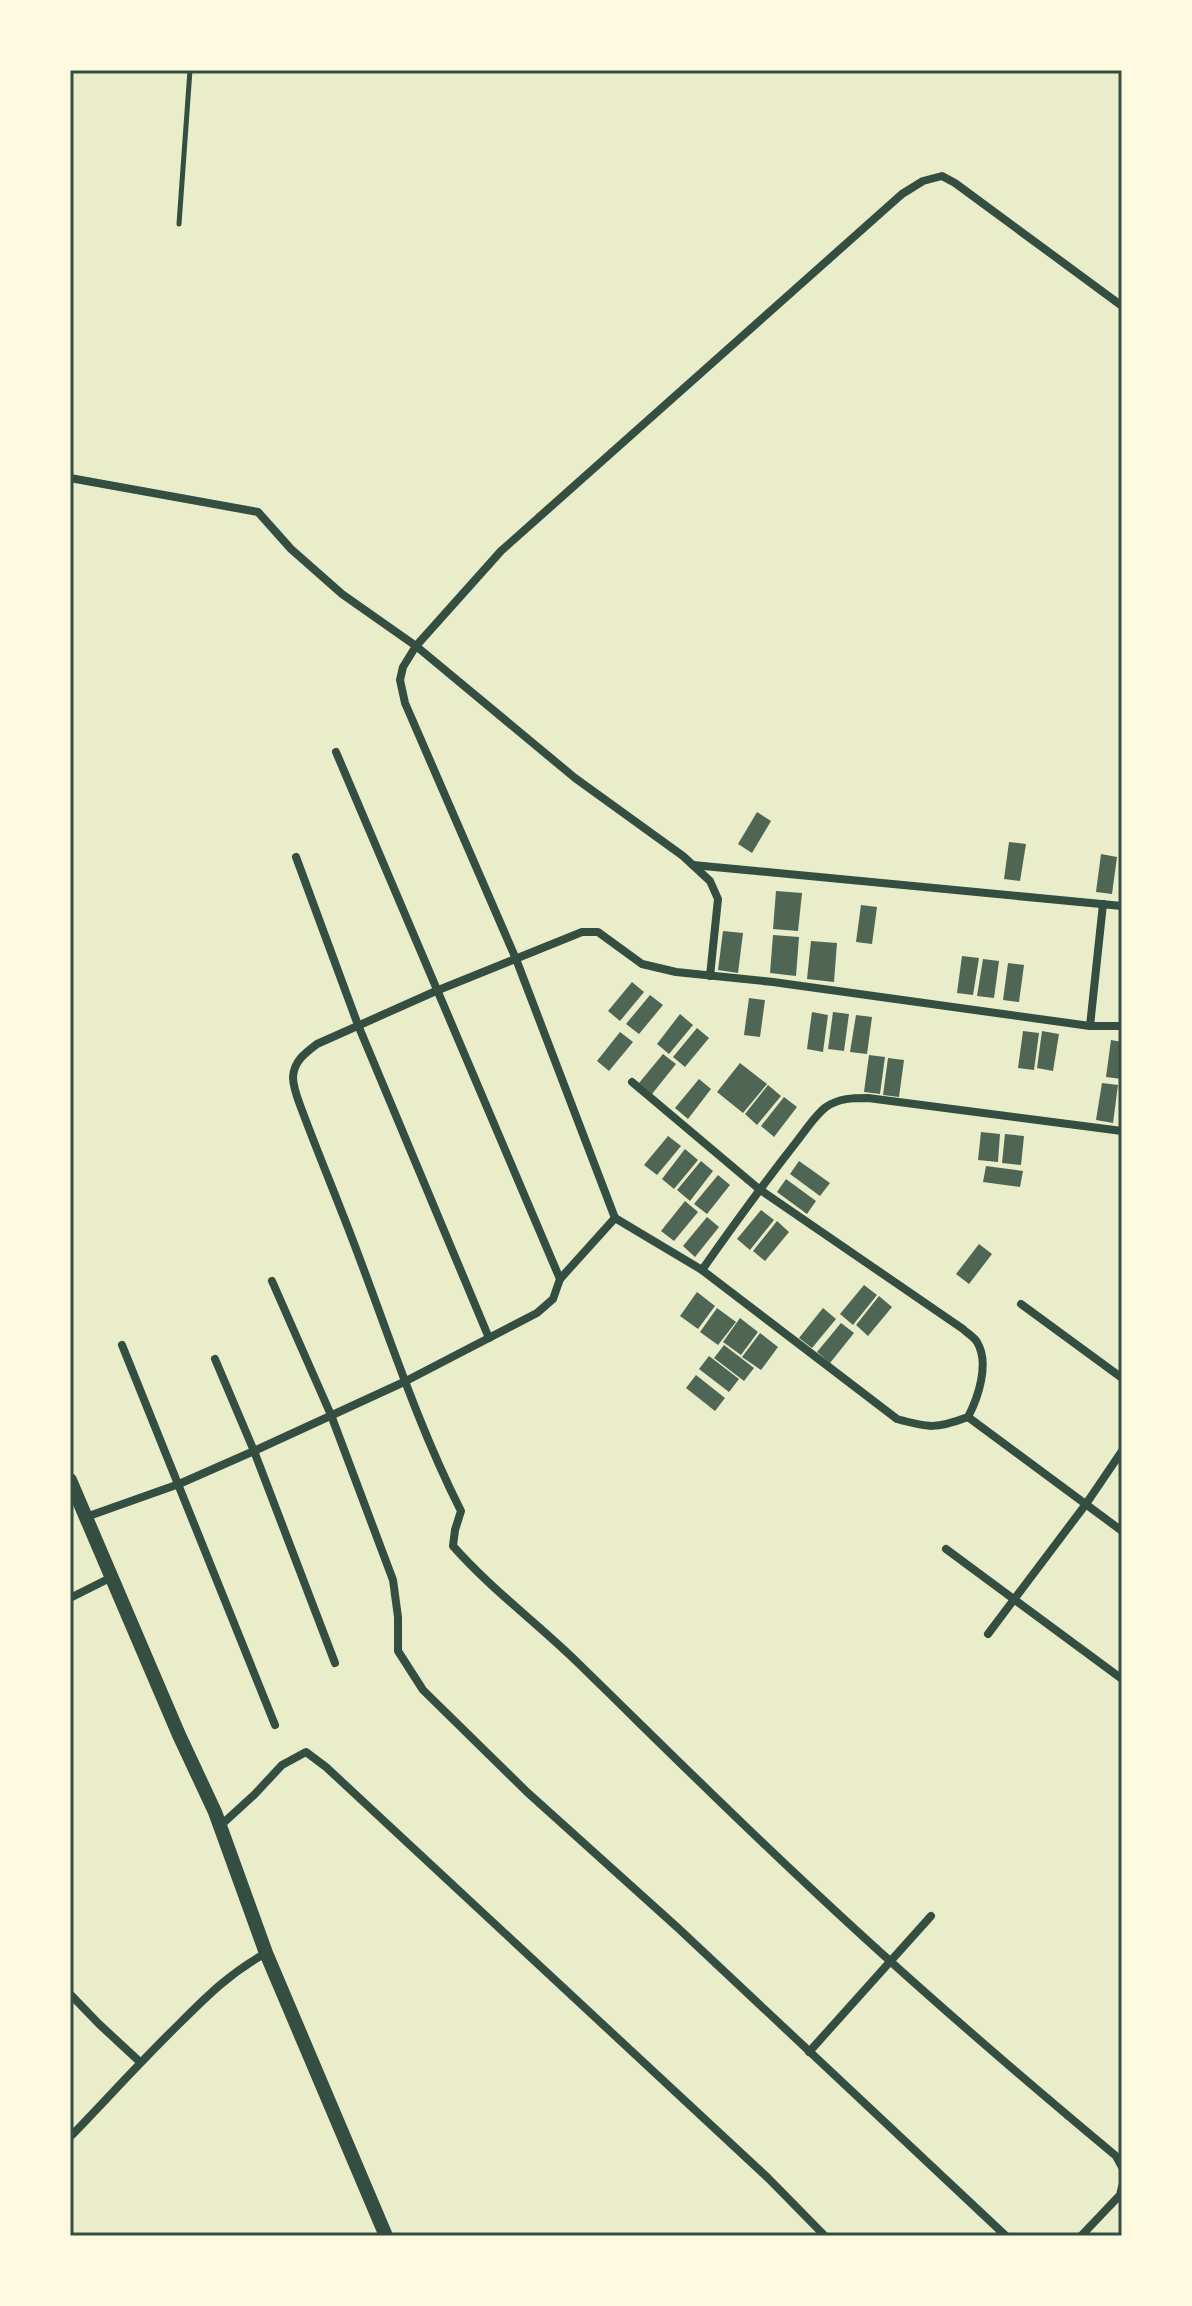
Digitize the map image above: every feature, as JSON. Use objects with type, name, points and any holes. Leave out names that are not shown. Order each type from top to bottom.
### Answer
[{"type":"street","points":[[632,1082],[759,1189],[963,1329],[977,1342],[983,1361],[976,1401],[968,1417],[939,1428],[897,1419],[702,1270],[615,1218],[516,959],[405,703],[400,672],[416,646],[501,551],[902,194],[923,181],[942,176],[955,183],[1122,306]]},
{"type":"street","points":[[70,478],[258,512],[291,549],[342,594],[416,646],[575,778],[692,864],[710,881],[718,899],[710,976]]},
{"type":"street","points":[[336,752],[560,1279]]},
{"type":"street","points":[[296,857],[358,1025],[489,1338]]},
{"type":"street","points":[[692,864],[1122,906]]},
{"type":"street","points":[[1090,1026],[1103,904]]},
{"type":"street","points":[[1122,1026],[1090,1026],[788,984],[676,972],[642,964],[593,931],[582,932],[436,991],[317,1044],[296,1063],[293,1077],[308,1127],[364,1267],[404,1382],[461,1511],[453,1546],[797,1875],[1022,2078],[1116,2156],[1122,2167]]},
{"type":"street","points":[[702,1270],[759,1189],[825,1108],[850,1098],[1122,1131]]},
{"type":"street","points":[[86,1517],[179,1484],[254,1451],[404,1382],[537,1313],[553,1299],[560,1279],[615,1218]]},
{"type":"street","points":[[272,1281],[331,1415],[393,1580],[398,1651],[423,1690],[527,1792],[678,1928],[1006,2236]]},
{"type":"street","points":[[1021,1304],[1122,1378]]},
{"type":"street","points":[[122,1345],[275,1725]]},
{"type":"street","points":[[215,1359],[254,1451],[335,1663]]},
{"type":"street","points":[[968,1417],[1122,1531]]},
{"type":"street","points":[[988,1634],[1122,1451]]},
{"type":"street","points":[[70,1480],[220,1826],[266,1953],[386,2236]]},
{"type":"street","points":[[946,1549],[1122,1679]]},
{"type":"street","points":[[70,1598],[113,1577]]},
{"type":"street","points":[[220,1826],[282,1765],[306,1752],[326,1767],[768,2178],[825,2236]]},
{"type":"street","points":[[809,2052],[931,1916]]},
{"type":"street","points":[[70,2137],[140,2062],[220,1984],[266,1953]]},
{"type":"street","points":[[70,1994],[140,2062]]},
{"type":"street","points":[[1081,2236],[1120,2195],[1122,2187]]},
{"type":"lane","points":[[179,224],[190,70]]},
{"type":"building","points":[[757,812],[771,821],[752,853],[738,844]]},
{"type":"building","points":[[1009,842],[1026,844],[1020,881],[1004,879]]},
{"type":"building","points":[[1101,854],[1117,857],[1112,894],[1096,892]]},
{"type":"building","points":[[776,891],[802,893],[798,931],[773,929]]},
{"type":"building","points":[[861,905],[877,907],[872,944],[856,942]]},
{"type":"building","points":[[723,931],[743,933],[738,973],[718,970]]},
{"type":"building","points":[[773,935],[799,937],[796,976],[770,973]]},
{"type":"building","points":[[811,941],[837,943],[834,982],[807,979]]},
{"type":"building","points":[[962,956],[979,958],[973,995],[957,993]]},
{"type":"building","points":[[983,959],[999,961],[994,998],[977,996]]},
{"type":"building","points":[[1008,963],[1024,965],[1019,1002],[1003,1000]]},
{"type":"building","points":[[632,982],[644,992],[620,1021],[608,1011]]},
{"type":"building","points":[[650,995],[663,1005],[639,1034],[626,1024]]},
{"type":"building","points":[[749,998],[765,1000],[760,1037],[744,1035]]},
{"type":"building","points":[[812,1012],[828,1015],[823,1052],[807,1049]]},
{"type":"building","points":[[833,1012],[849,1014],[844,1051],[828,1049]]},
{"type":"building","points":[[680,1014],[693,1025],[669,1054],[657,1044]]},
{"type":"building","points":[[856,1015],[872,1017],[867,1054],[850,1052]]},
{"type":"building","points":[[697,1028],[709,1038],[685,1067],[673,1057]]},
{"type":"building","points":[[1023,1031],[1039,1033],[1034,1070],[1018,1068]]},
{"type":"building","points":[[1042,1031],[1059,1034],[1053,1071],[1037,1068]]},
{"type":"building","points":[[620,1032],[633,1042],[609,1071],[597,1061]]},
{"type":"building","points":[[1111,1040],[1122,1042],[1122,1079],[1106,1077]]},
{"type":"building","points":[[663,1054],[676,1064],[652,1094],[639,1083]]},
{"type":"building","points":[[869,1055],[885,1057],[880,1094],[864,1092]]},
{"type":"building","points":[[888,1058],[904,1060],[899,1097],[883,1095]]},
{"type":"building","points":[[740,1063],[767,1084],[743,1113],[717,1092]]},
{"type":"building","points":[[699,1079],[711,1089],[688,1119],[675,1108]]},
{"type":"building","points":[[1102,1083],[1118,1085],[1113,1123],[1096,1120]]},
{"type":"building","points":[[768,1085],[781,1096],[757,1125],[745,1114]]},
{"type":"building","points":[[784,1097],[797,1107],[774,1137],[761,1126]]},
{"type":"building","points":[[981,1132],[1000,1134],[998,1162],[978,1160]]},
{"type":"building","points":[[1005,1134],[1024,1136],[1021,1165],[1002,1163]]},
{"type":"building","points":[[668,1136],[681,1146],[657,1175],[644,1165]]},
{"type":"building","points":[[685,1149],[698,1160],[674,1189],[662,1179]]},
{"type":"building","points":[[701,1161],[713,1171],[690,1201],[677,1190]]},
{"type":"building","points":[[799,1161],[830,1183],[820,1196],[790,1174]]},
{"type":"building","points":[[986,1166],[1023,1171],[1020,1187],[983,1182]]},
{"type":"building","points":[[718,1175],[730,1185],[707,1214],[694,1204]]},
{"type":"building","points":[[786,1179],[816,1201],[807,1214],[777,1192]]},
{"type":"building","points":[[685,1201],[698,1212],[674,1241],[661,1231]]},
{"type":"building","points":[[761,1210],[774,1220],[750,1250],[737,1239]]},
{"type":"building","points":[[707,1217],[719,1227],[695,1257],[683,1246]]},
{"type":"building","points":[[777,1221],[789,1232],[765,1261],[753,1251]]},
{"type":"building","points":[[979,1244],[992,1254],[969,1284],[956,1274]]},
{"type":"building","points":[[864,1285],[877,1295],[853,1325],[840,1314]]},
{"type":"building","points":[[697,1292],[715,1306],[698,1329],[680,1316]]},
{"type":"building","points":[[879,1296],[892,1307],[868,1336],[856,1325]]},
{"type":"building","points":[[717,1308],[736,1322],[718,1345],[700,1332]]},
{"type":"building","points":[[823,1308],[836,1319],[812,1348],[799,1338]]},
{"type":"building","points":[[740,1318],[758,1332],[741,1355],[723,1342]]},
{"type":"building","points":[[841,1323],[854,1333],[830,1363],[817,1352]]},
{"type":"building","points":[[760,1333],[778,1347],[761,1370],[742,1357]]},
{"type":"building","points":[[724,1345],[754,1368],[744,1381],[714,1358]]},
{"type":"building","points":[[709,1356],[739,1379],[729,1392],[699,1369]]},
{"type":"building","points":[[696,1375],[725,1398],[715,1411],[686,1388]]}]
